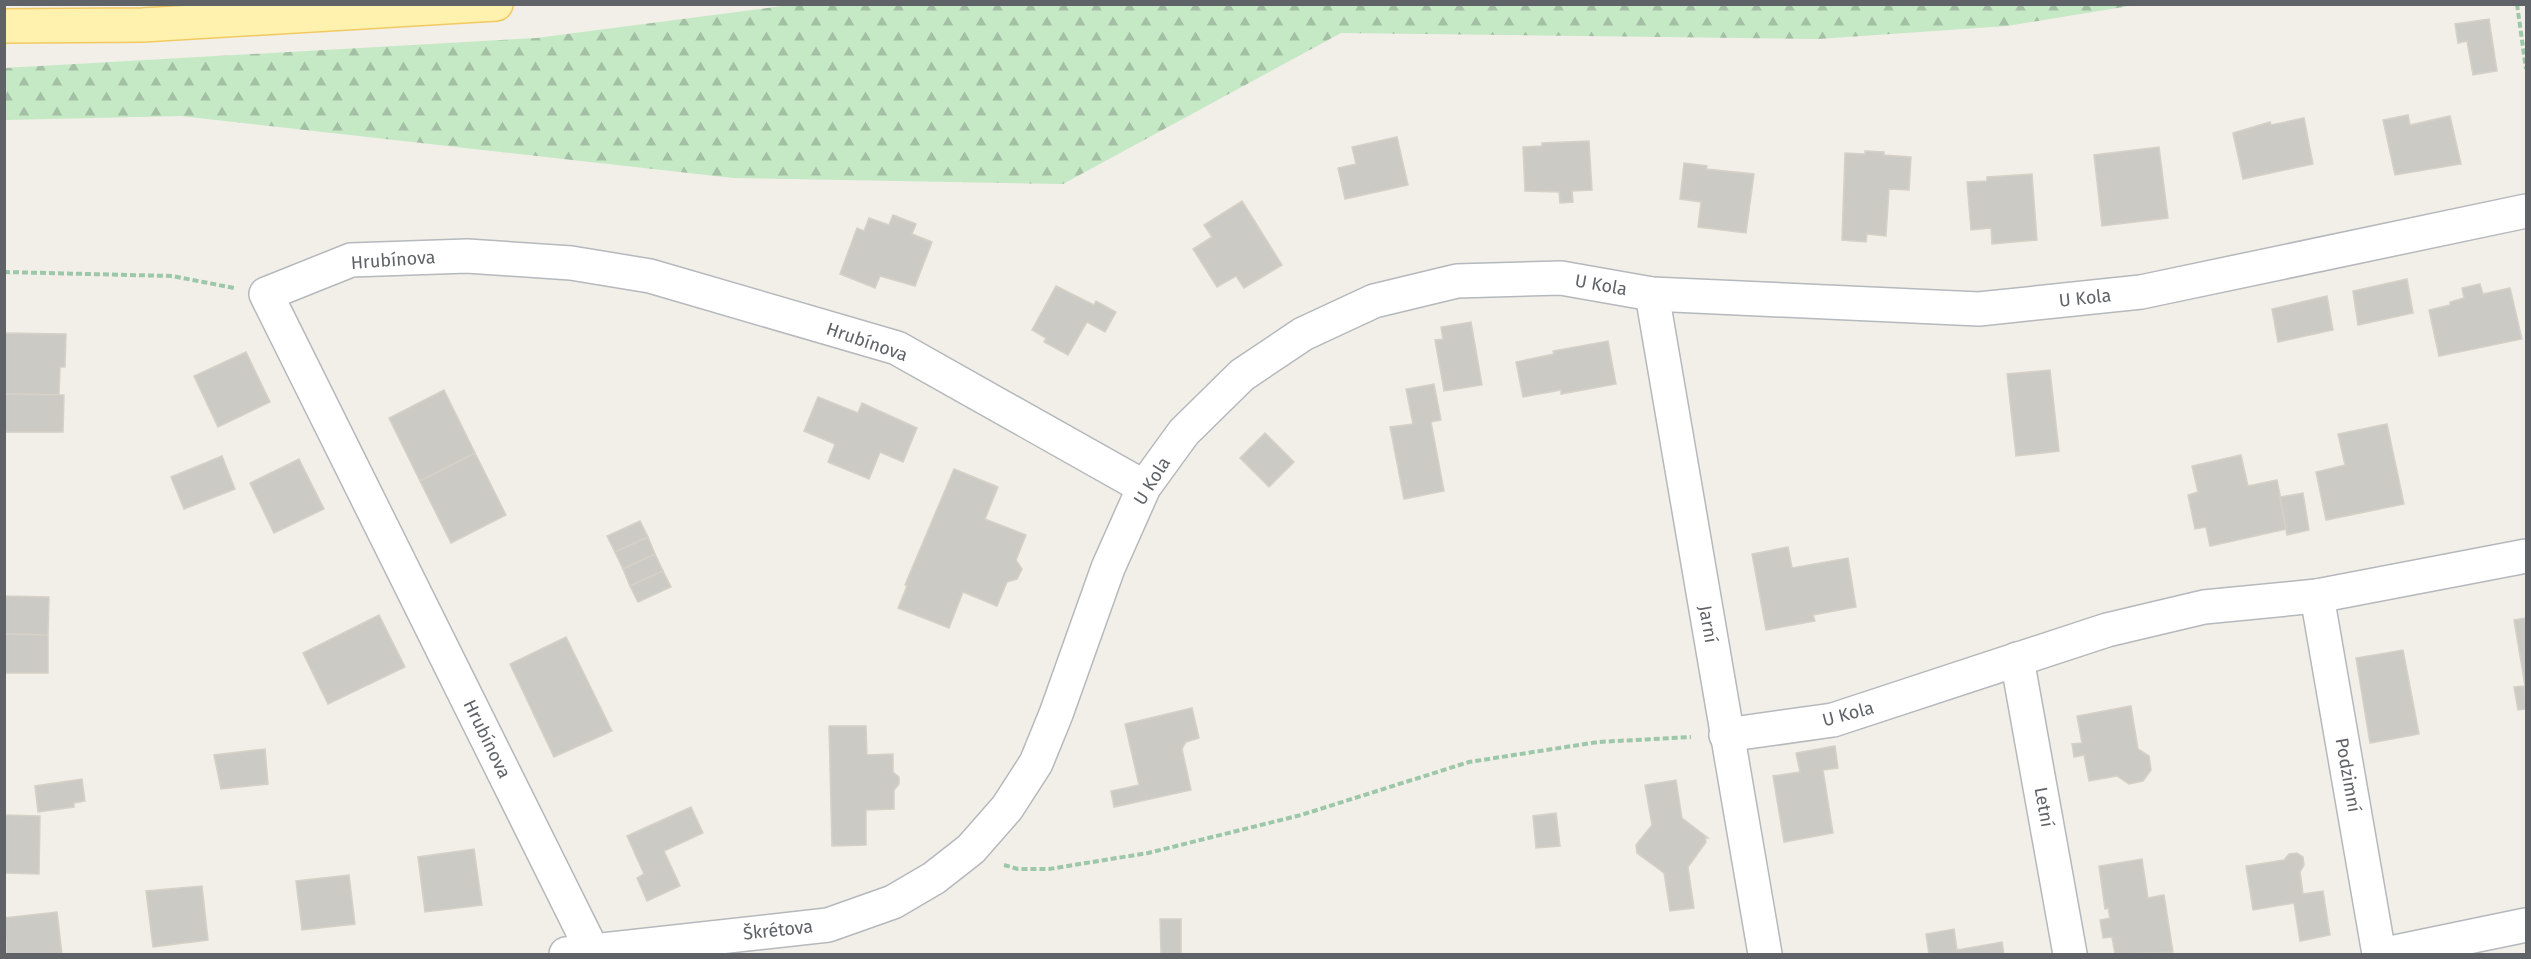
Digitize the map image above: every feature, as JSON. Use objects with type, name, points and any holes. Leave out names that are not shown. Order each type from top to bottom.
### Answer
[{"type":"main road","points":[[4,26],[142,25],[496,4]]},
{"type":"street","name":"U Kola","points":[[971,849],[1007,808],[1036,763],[1108,568],[1144,487],[1184,432],[1242,375],[1303,334],[1374,301],[1457,281],[1561,278],[1652,294],[1979,309],[2142,292],[2526,211]]},
{"type":"street","name":"Hrubínova","points":[[584,953],[266,294],[351,260],[467,256],[571,263],[650,276],[897,348],[1144,487]]},
{"type":"street","name":"Jarní","points":[[1652,294],[1765,954]]},
{"type":"street","name":"U Kola","points":[[1726,735],[1833,720],[2107,630],[2204,607],[2317,596],[2526,556]]},
{"type":"street","name":"Podzimní","points":[[2317,596],[2379,954]]},
{"type":"street","name":"Letní","points":[[2018,660],[2070,954]]},
{"type":"street","name":"Škrétova","points":[[584,953],[828,925],[893,902],[934,878],[971,849]]},
{"type":"street","points":[[2386,954],[2526,925]]},
{"type":"path","points":[[2517,4],[2526,69]]},
{"type":"path","points":[[4,272],[172,276],[266,294]]},
{"type":"path","points":[[971,849],[992,861],[1018,869],[1049,869],[1148,853],[1290,818],[1469,762],[1598,742],[1726,735]]},
{"type":"green space","points":[[790,5],[2135,5],[2007,26],[1818,39],[1341,33],[1063,184],[733,178],[181,116],[5,120],[5,68],[536,38]]},
{"type":"building","points":[[2489,19],[2497,71],[2473,75],[2467,41],[2458,43],[2455,24]]},
{"type":"building","points":[[2408,115],[2410,125],[2450,116],[2461,164],[2395,175],[2383,120]]},
{"type":"building","points":[[2304,118],[2313,164],[2243,179],[2233,133],[2270,122],[2271,125]]},
{"type":"building","points":[[1397,137],[1408,185],[1345,199],[1338,168],[1356,164],[1352,147]]},
{"type":"building","points":[[1589,141],[1592,190],[1572,191],[1573,202],[1560,203],[1559,192],[1525,191],[1523,147],[1542,146],[1542,143]]},
{"type":"building","points":[[2159,147],[2168,218],[2102,226],[2094,155]]},
{"type":"building","points":[[1865,151],[1911,157],[1909,190],[1889,189],[1886,236],[1867,234],[1866,242],[1842,240],[1845,153],[1865,154]]},
{"type":"building","points":[[1684,163],[1707,166],[1706,169],[1754,174],[1746,233],[1698,227],[1701,202],[1680,199]]},
{"type":"building","points":[[2032,174],[2037,240],[1992,244],[1991,228],[1971,230],[1967,182],[1987,181],[1987,177]]},
{"type":"building","points":[[1242,201],[1282,265],[1244,288],[1236,276],[1217,287],[1193,249],[1212,237],[1204,225]]},
{"type":"building","points":[[893,215],[916,224],[912,234],[932,242],[915,286],[880,276],[875,288],[840,274],[857,228],[864,231],[869,218],[889,225]]},
{"type":"building","points":[[2407,279],[2413,313],[2358,325],[2353,291]]},
{"type":"building","points":[[2480,284],[2483,294],[2510,288],[2522,339],[2439,356],[2429,310],[2450,305],[2450,302],[2464,298],[2462,288]]},
{"type":"building","points":[[1056,286],[1094,305],[1096,301],[1116,312],[1105,332],[1087,322],[1068,355],[1044,342],[1046,338],[1032,330]]},
{"type":"building","points":[[2327,296],[2333,330],[2278,342],[2272,309]]},
{"type":"building","points":[[1471,322],[1482,385],[1444,391],[1435,340],[1443,339],[1441,327]]},
{"type":"building","points":[[4,333],[66,334],[65,367],[60,367],[59,395],[4,394]]},
{"type":"building","points":[[1608,341],[1616,384],[1561,394],[1561,390],[1523,397],[1516,362],[1554,354],[1553,351]]},
{"type":"building","points":[[246,352],[270,402],[218,427],[194,376]]},
{"type":"building","points":[[2050,370],[2059,451],[2016,456],[2007,374]]},
{"type":"building","points":[[1434,384],[1441,420],[1431,422],[1444,491],[1404,499],[1390,427],[1413,424],[1406,389]]},
{"type":"building","points":[[444,390],[475,453],[420,481],[389,418]]},
{"type":"building","points":[[5,394],[64,395],[63,432],[4,432]]},
{"type":"building","points":[[818,397],[858,413],[862,403],[917,428],[903,462],[880,452],[869,479],[828,462],[835,444],[804,431]]},
{"type":"building","points":[[2387,424],[2404,504],[2326,520],[2316,472],[2345,465],[2338,434]]},
{"type":"building","points":[[1265,433],[1294,462],[1269,487],[1240,458]]},
{"type":"building","points":[[475,453],[506,515],[451,543],[420,481]]},
{"type":"building","points":[[2241,455],[2248,486],[2277,480],[2287,529],[2210,546],[2206,527],[2195,529],[2188,495],[2198,492],[2192,466]]},
{"type":"building","points":[[222,456],[235,489],[184,509],[171,477]]},
{"type":"building","points":[[299,459],[324,509],[274,533],[250,483]]},
{"type":"building","points":[[954,469],[998,487],[985,519],[1026,535],[1016,560],[1022,569],[1017,579],[1007,582],[997,606],[963,592],[949,628],[898,608],[907,586],[905,585]]},
{"type":"building","points":[[2303,493],[2309,530],[2287,535],[2280,497]]},
{"type":"building","points":[[640,521],[648,537],[615,552],[607,536]]},
{"type":"building","points":[[648,537],[655,554],[623,569],[615,552]]},
{"type":"building","points":[[1788,547],[1792,568],[1848,558],[1856,607],[1813,615],[1815,621],[1766,630],[1752,554]]},
{"type":"building","points":[[655,554],[663,571],[630,586],[623,569]]},
{"type":"building","points":[[663,571],[671,587],[638,602],[630,586]]},
{"type":"building","points":[[4,596],[49,597],[48,635],[4,634]]},
{"type":"building","points":[[379,615],[405,667],[328,704],[303,653]]},
{"type":"building","points":[[2526,618],[2526,686],[2525,686],[2514,620]]},
{"type":"building","points":[[4,634],[48,635],[48,673],[4,673]]},
{"type":"building","points":[[566,637],[612,731],[554,757],[510,664]]},
{"type":"building","points":[[2403,650],[2419,734],[2370,743],[2356,658]]},
{"type":"building","points":[[2525,686],[2526,709],[2518,710],[2514,687]]},
{"type":"building","points":[[2131,706],[2138,749],[2149,756],[2151,770],[2143,781],[2129,784],[2117,776],[2089,781],[2084,755],[2074,757],[2072,744],[2082,743],[2077,716]]},
{"type":"building","points":[[1192,708],[1199,738],[1186,742],[1182,749],[1191,790],[1114,807],[1111,791],[1139,785],[1125,724]]},
{"type":"building","points":[[829,726],[866,726],[867,755],[893,754],[893,772],[899,777],[899,784],[894,790],[894,809],[866,810],[866,845],[832,846]]},
{"type":"building","points":[[1835,746],[1838,768],[1823,770],[1833,833],[1784,842],[1773,776],[1800,772],[1796,753]]},
{"type":"building","points":[[265,749],[268,784],[221,789],[214,755]]},
{"type":"building","points":[[82,779],[85,801],[74,803],[74,807],[38,812],[35,786]]},
{"type":"building","points":[[1676,780],[1682,818],[1708,838],[1705,838],[1706,842],[1688,867],[1694,908],[1670,911],[1664,873],[1637,853],[1636,845],[1652,825],[1645,785]]},
{"type":"building","points":[[691,807],[703,833],[664,851],[680,886],[647,901],[637,878],[644,874],[627,836]]},
{"type":"building","points":[[1556,813],[1560,846],[1536,848],[1533,816]]},
{"type":"building","points":[[4,815],[40,816],[39,874],[4,873]]},
{"type":"building","points":[[474,849],[482,905],[425,912],[418,857]]},
{"type":"building","points":[[2297,853],[2303,857],[2304,865],[2300,872],[2303,894],[2323,891],[2330,935],[2300,941],[2294,903],[2253,910],[2246,866],[2284,860],[2289,854]]},
{"type":"building","points":[[2142,859],[2148,898],[2164,895],[2173,952],[2115,954],[2112,937],[2103,938],[2100,920],[2110,918],[2108,908],[2105,909],[2099,866]]},
{"type":"building","points":[[349,875],[355,924],[302,930],[296,881]]},
{"type":"building","points":[[202,886],[208,940],[153,947],[146,891]]},
{"type":"building","points":[[57,912],[62,954],[7,954],[4,918]]},
{"type":"building","points":[[1160,919],[1181,919],[1181,954],[1161,954]]},
{"type":"building","points":[[1954,929],[1957,950],[2002,942],[2004,954],[1929,954],[1926,934]]}]
